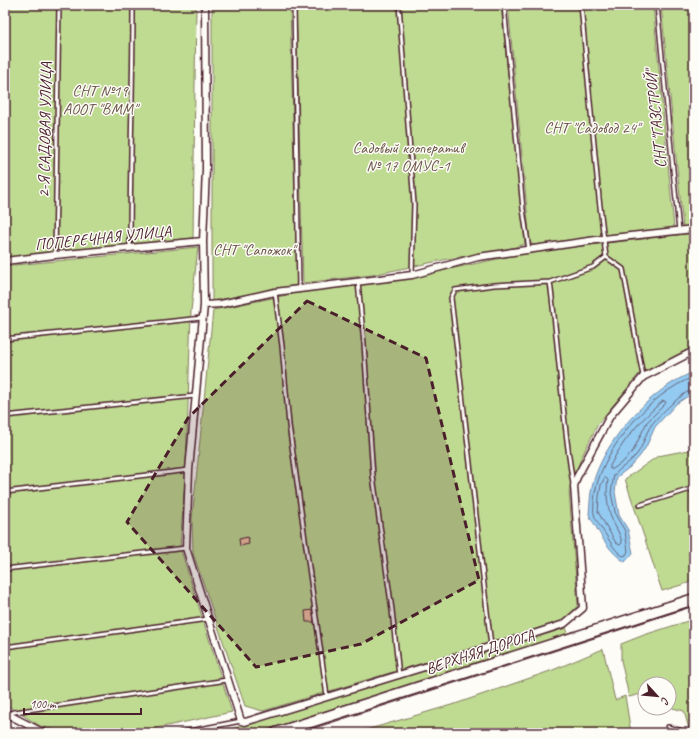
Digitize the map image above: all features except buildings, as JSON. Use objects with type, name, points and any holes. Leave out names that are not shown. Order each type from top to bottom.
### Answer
[{"type":"main road","name":"ВЕРХНЯЯ ДОРОГА","points":[[276,733],[694,599]]},
{"type":"street","points":[[205,5],[206,169],[203,241],[204,305],[189,470],[186,548],[241,721],[245,722],[320,700],[327,696],[399,676],[564,624],[583,608],[574,486],[577,476],[610,416],[643,377],[694,351]]},
{"type":"street","points":[[204,305],[221,304],[275,292],[412,275],[478,257],[603,239],[694,229]]},
{"type":"street","name":"ПОПЕРЕЧНАЯ УЛИЦА","points":[[5,261],[203,241]]},
{"type":"street","points":[[5,713],[44,733]]},
{"type":"lane","name":"2-Я САДОВАЯ УЛИЦА","points":[[55,255],[59,5]]},
{"type":"lane","points":[[130,248],[133,5]]},
{"type":"lane","points":[[294,5],[299,289]]},
{"type":"lane","points":[[398,5],[414,204],[412,275]]},
{"type":"lane","points":[[504,5],[523,209],[529,250]]},
{"type":"lane","points":[[581,5],[603,239],[606,257],[623,269],[643,377]]},
{"type":"lane","name":"СНТ \"ГАЗСТРОЙ\"","points":[[657,5],[679,231]]},
{"type":"lane","points":[[491,646],[451,298],[455,290],[494,285],[550,282],[593,267],[606,257]]},
{"type":"lane","points":[[358,281],[373,476],[392,610],[399,676]]},
{"type":"lane","points":[[550,282],[557,331],[569,460],[574,486]]},
{"type":"lane","points":[[275,292],[291,441],[327,696]]},
{"type":"lane","points":[[5,339],[202,318]]},
{"type":"lane","points":[[5,416],[195,396]]},
{"type":"lane","points":[[5,492],[189,470]]},
{"type":"lane","points":[[640,505],[694,488]]},
{"type":"lane","points":[[5,569],[186,548]]},
{"type":"lane","points":[[5,647],[208,619]]},
{"type":"lane","points":[[5,713],[228,680]]},
{"type":"lane","points":[[179,733],[241,721]]},
{"type":"lane","points":[[668,727],[689,733]]},
{"type":"highlighted area","points":[[307,301],[426,358],[479,580],[361,644],[256,667],[127,522],[188,418]]},
{"type":"green space","name":"СНТ №19 АООТ \"ВММ\"","points":[[5,5],[196,5],[193,238],[5,258]]},
{"type":"green space","name":"СНТ \"Сапожок\"","points":[[212,5],[290,5],[297,285],[212,301]]},
{"type":"green space","name":"Садовый кооператив № 17 ОМУС-1","points":[[296,5],[501,5],[525,244],[512,248],[448,259],[372,275],[303,283]]},
{"type":"green space","name":"СНТ \"Садовод 24\"","points":[[508,5],[653,5],[674,228],[536,246],[530,243]]},
{"type":"green space","points":[[661,5],[694,5],[694,226],[683,227]]},
{"type":"green space","points":[[694,233],[694,346],[638,375],[598,424],[582,456],[569,491],[578,605],[566,620],[263,711],[245,706],[193,553],[192,520],[213,310],[297,293],[403,279],[530,252]]},
{"type":"green space","points":[[198,247],[191,311],[186,468],[180,547],[232,712],[134,733],[65,733],[40,726],[5,704],[5,266]]},
{"type":"green space","points":[[694,449],[694,581],[662,591],[625,479],[658,456]]},
{"type":"green space","points":[[694,619],[694,726],[689,729],[684,711],[677,709],[677,676],[637,676],[637,695],[629,697],[621,660],[621,644]]},
{"type":"green space","points":[[566,628],[569,635],[256,733],[212,733],[231,729]]},
{"type":"green space","points":[[603,649],[615,700],[625,696],[631,733],[356,733],[458,703],[553,670]]},
{"type":"water","points":[[694,372],[694,392],[676,404],[655,427],[640,456],[630,467],[617,477],[615,492],[619,515],[628,530],[633,553],[625,562],[608,546],[589,515],[593,483],[601,463],[612,443],[641,407],[676,380]]},
{"type":"tram line","points":[[299,733],[694,606]]}]
